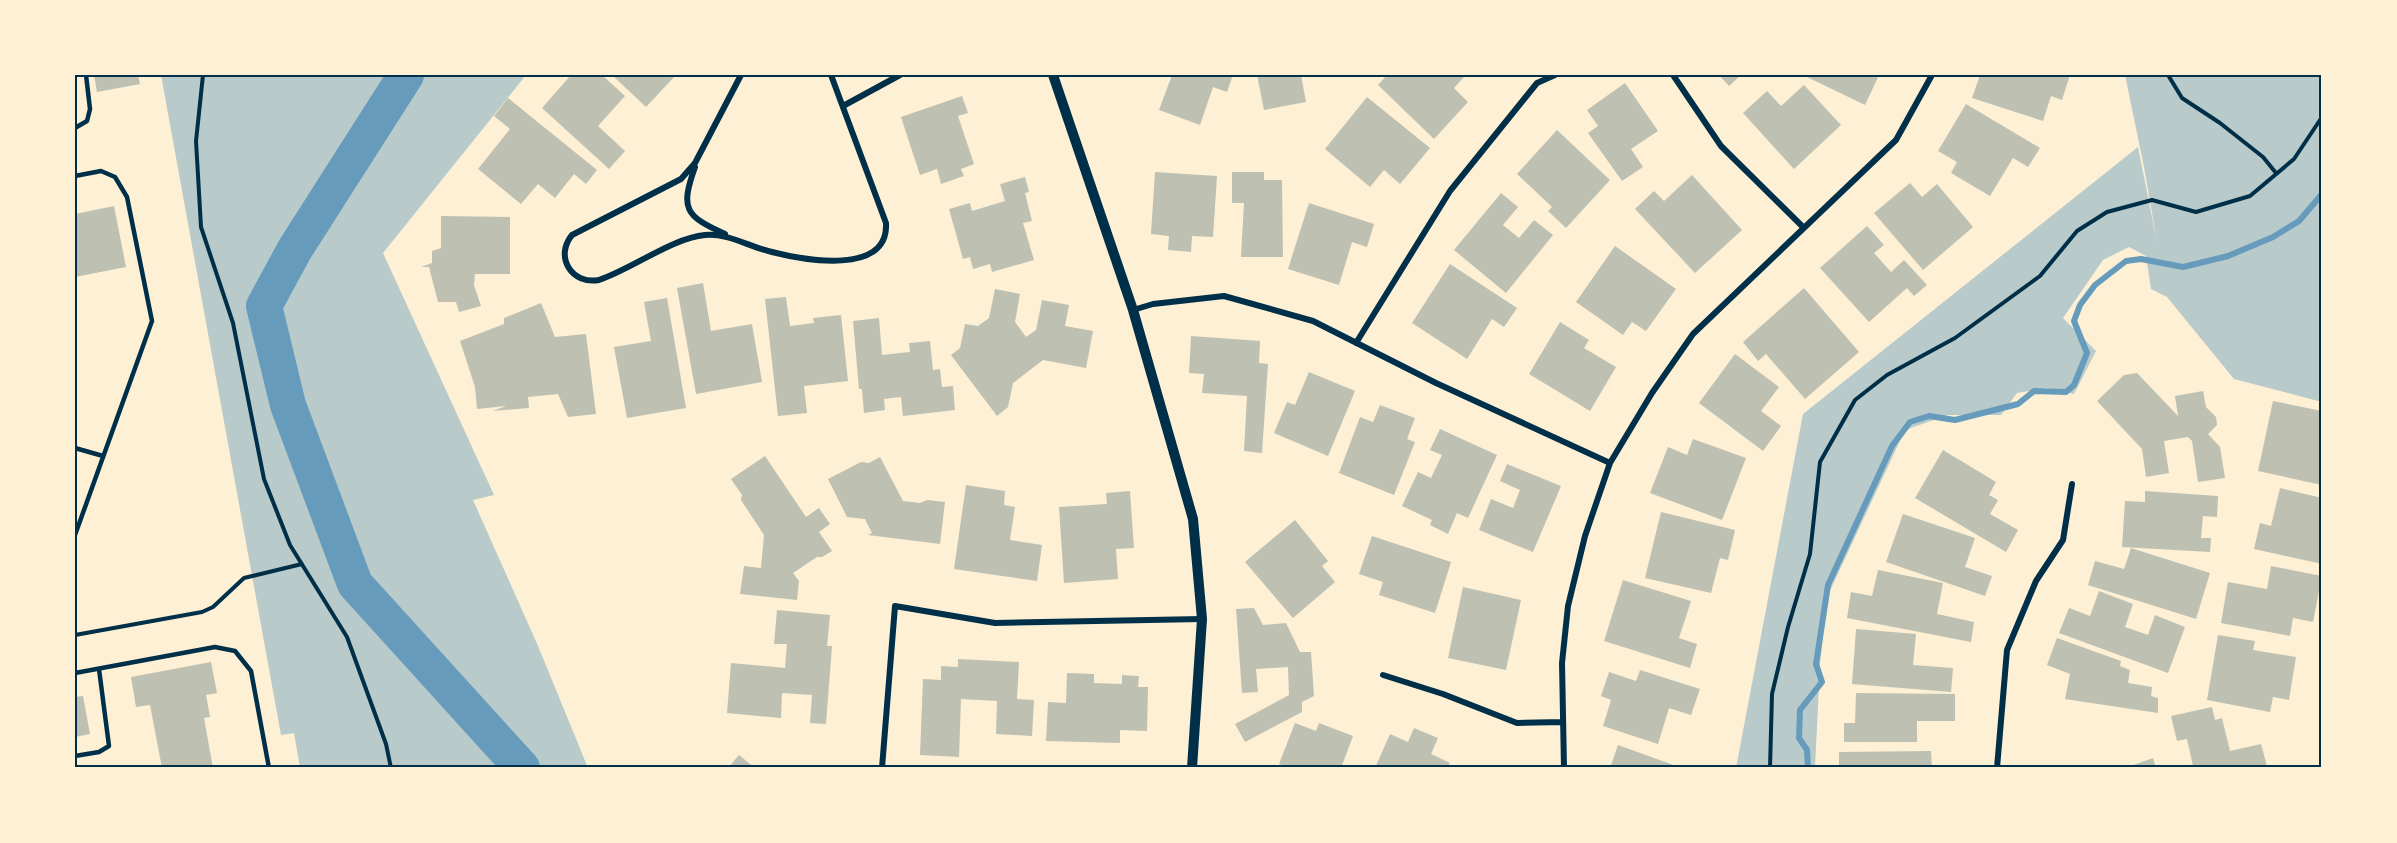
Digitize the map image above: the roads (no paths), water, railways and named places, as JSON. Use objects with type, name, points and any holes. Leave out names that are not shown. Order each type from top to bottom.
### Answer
[{"type":"street","points":[[741,75],[689,172],[672,185],[575,232],[565,249],[567,266],[578,278],[595,281],[692,238],[716,235],[770,252],[814,260],[861,258],[874,254],[885,237],[885,216],[831,75]]},
{"type":"street","points":[[843,106],[900,75]]},
{"type":"street","points":[[1053,75],[1133,310],[1193,519],[1202,619],[1191,768]]},
{"type":"street","points":[[1356,343],[1450,191],[1537,83],[1555,75]]},
{"type":"street","points":[[1673,75],[1721,146],[1804,228]]},
{"type":"street","points":[[1564,768],[1562,663],[1568,606],[1585,536],[1610,463],[1652,393],[1693,334],[1896,140],[1932,75]]},
{"type":"street","points":[[701,151],[687,192],[688,206],[699,222],[739,241]]},
{"type":"street","points":[[1133,310],[1153,304],[1224,296],[1313,321],[1436,383],[1610,463]]},
{"type":"street","points":[[1997,768],[2007,650],[2036,581],[2063,540],[2072,484]]},
{"type":"street","points":[[882,768],[895,606],[995,623],[1202,619]]},
{"type":"street","points":[[1383,675],[1443,694],[1517,723],[1562,722]]},
{"type":"lane","points":[[75,128],[87,122],[90,108],[86,75]]},
{"type":"lane","points":[[75,176],[101,171],[115,177],[127,197],[152,321],[75,535]]},
{"type":"lane","points":[[75,448],[103,456]]},
{"type":"lane","points":[[75,673],[215,647],[235,651],[251,671],[269,768]]},
{"type":"lane","points":[[75,756],[99,752],[109,746],[99,669]]},
{"type":"waterway","points":[[406,75],[295,249],[264,306],[288,405],[355,584],[522,768]]},
{"type":"waterway","points":[[1808,768],[1807,750],[1799,738],[1800,710],[1822,682],[1816,664],[1828,585],[1892,446],[1910,422],[1929,416],[1955,420],[2018,404],[2034,391],[2066,392],[2074,385],[2087,353],[2074,321],[2080,305],[2095,285],[2126,261],[2141,259],[2183,267],[2228,256],[2273,237],[2299,221],[2322,194]]}]
